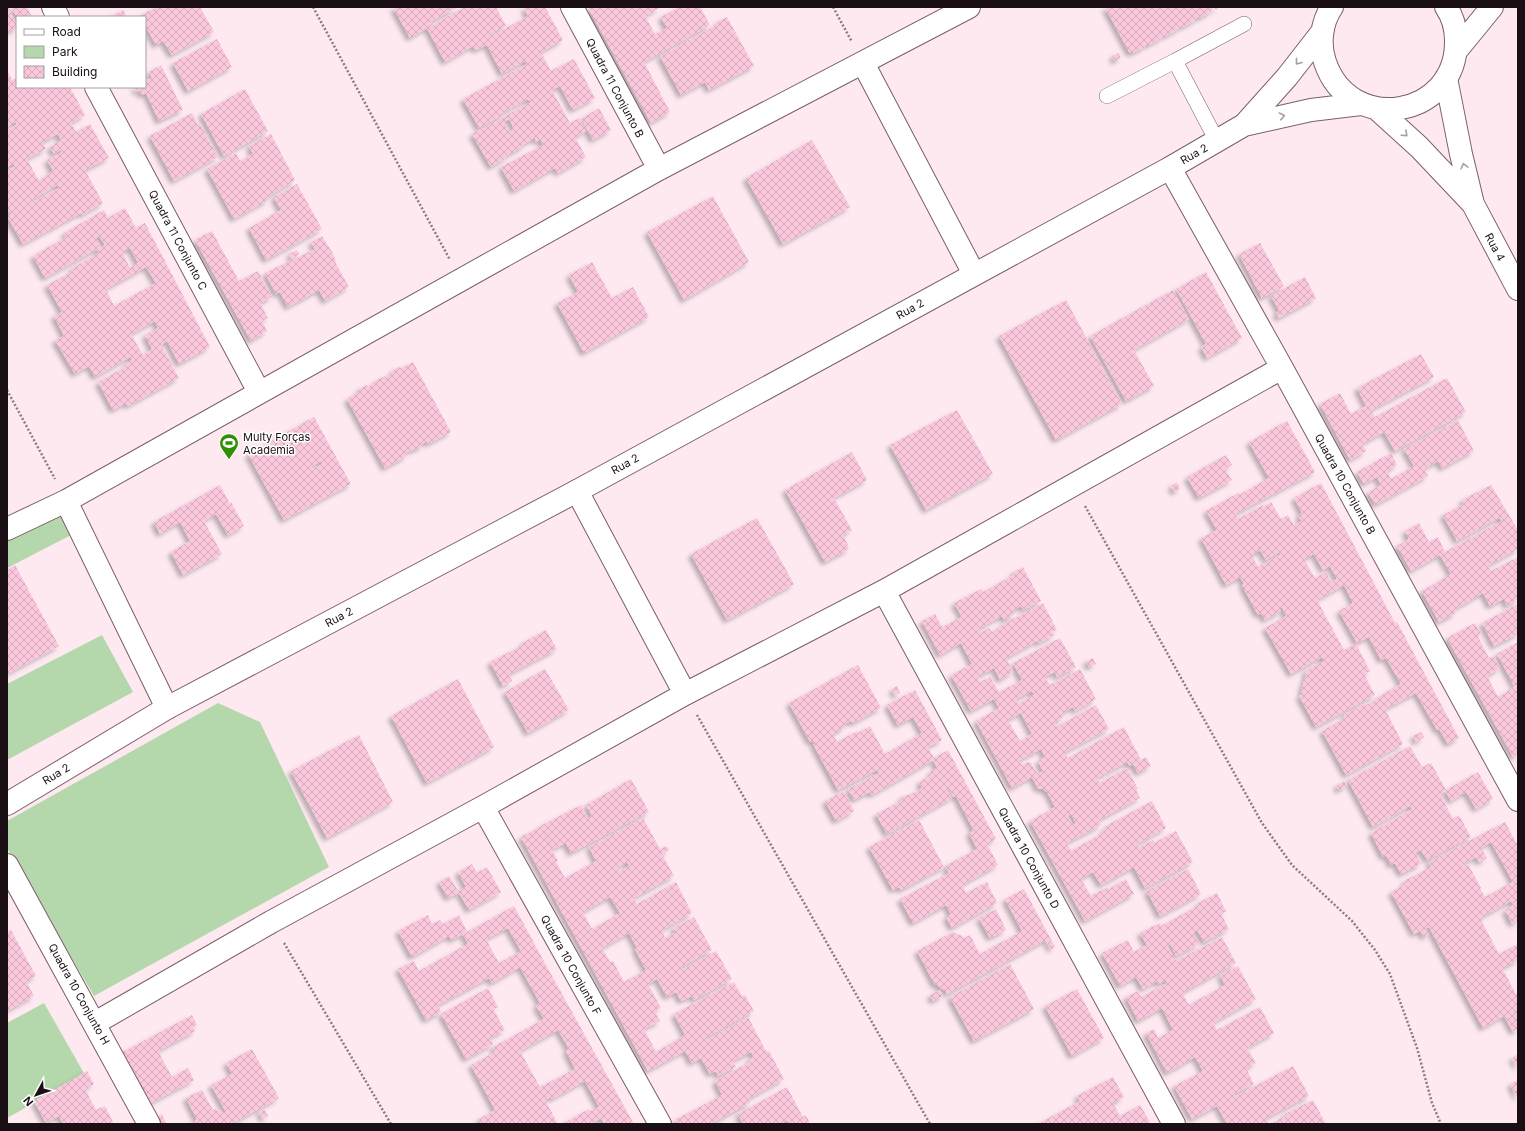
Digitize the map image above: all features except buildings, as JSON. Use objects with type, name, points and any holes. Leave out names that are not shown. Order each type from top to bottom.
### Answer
[{"type":"street","points":[[53,7],[58,16]]},
{"type":"street","name":"Quadra 11 Conjunto B","points":[[572,7],[659,169]]},
{"type":"street","points":[[7,528],[66,501],[659,169],[969,7]]},
{"type":"street","points":[[1244,125],[1311,110],[1369,106],[1396,110],[1416,104],[1433,93],[1446,78],[1452,65],[1456,51],[1456,32],[1450,13],[1446,7]]},
{"type":"street","points":[[1456,51],[1492,7]]},
{"type":"street","points":[[1327,14],[1322,54],[1329,74],[1343,92],[1369,106],[1419,147],[1473,204]]},
{"type":"street","points":[[1244,125],[1287,77],[1327,14]]},
{"type":"street","points":[[863,63],[974,274]]},
{"type":"street","points":[[1446,78],[1461,154],[1473,204]]},
{"type":"street","name":"Quadra 11 Conjunto C","points":[[97,88],[259,392]]},
{"type":"street","name":"Rua 2","points":[[7,804],[167,708],[577,491],[1170,168],[1244,125]]},
{"type":"street","name":"Quadra 10 Conjunto B","points":[[1170,168],[1282,368],[1518,800]]},
{"type":"street","name":"Rua 4","points":[[1473,204],[1518,289]]},
{"type":"street","points":[[95,1023],[271,922],[483,807],[685,694],[884,591],[1282,368]]},
{"type":"street","points":[[577,491],[685,694]]},
{"type":"street","points":[[66,501],[167,708]]},
{"type":"street","name":"Quadra 10 Conjunto D","points":[[884,591],[1174,1124]]},
{"type":"street","name":"Quadra 10 Conjunto F","points":[[483,807],[660,1124]]},
{"type":"street","name":"Quadra 10 Conjunto H","points":[[7,865],[95,1023],[149,1124]]},
{"type":"lane","points":[[1107,96],[1244,24]]},
{"type":"lane","points":[[1175,61],[1216,141]]},
{"type":"path","points":[[313,7],[461,280]]},
{"type":"path","points":[[833,7],[863,63]]},
{"type":"path","points":[[7,390],[66,501]]},
{"type":"path","points":[[1073,485],[1262,823],[1292,865],[1352,920],[1375,950],[1390,974],[1417,1048],[1432,1103],[1441,1124]]},
{"type":"path","points":[[685,694],[930,1124]]},
{"type":"path","points":[[271,922],[391,1124]]},
{"type":"green space","points":[[66,501],[81,530],[7,568],[7,529]]},
{"type":"green space","points":[[102,635],[133,692],[7,760],[7,684]]},
{"type":"green space","points":[[218,703],[260,722],[329,867],[94,996],[7,848],[7,821]]},
{"type":"green space","points":[[44,1003],[85,1075],[7,1118],[7,1023]]},
{"type":"place","name":"Multy Forças Academia","points":[[229,460]]}]
